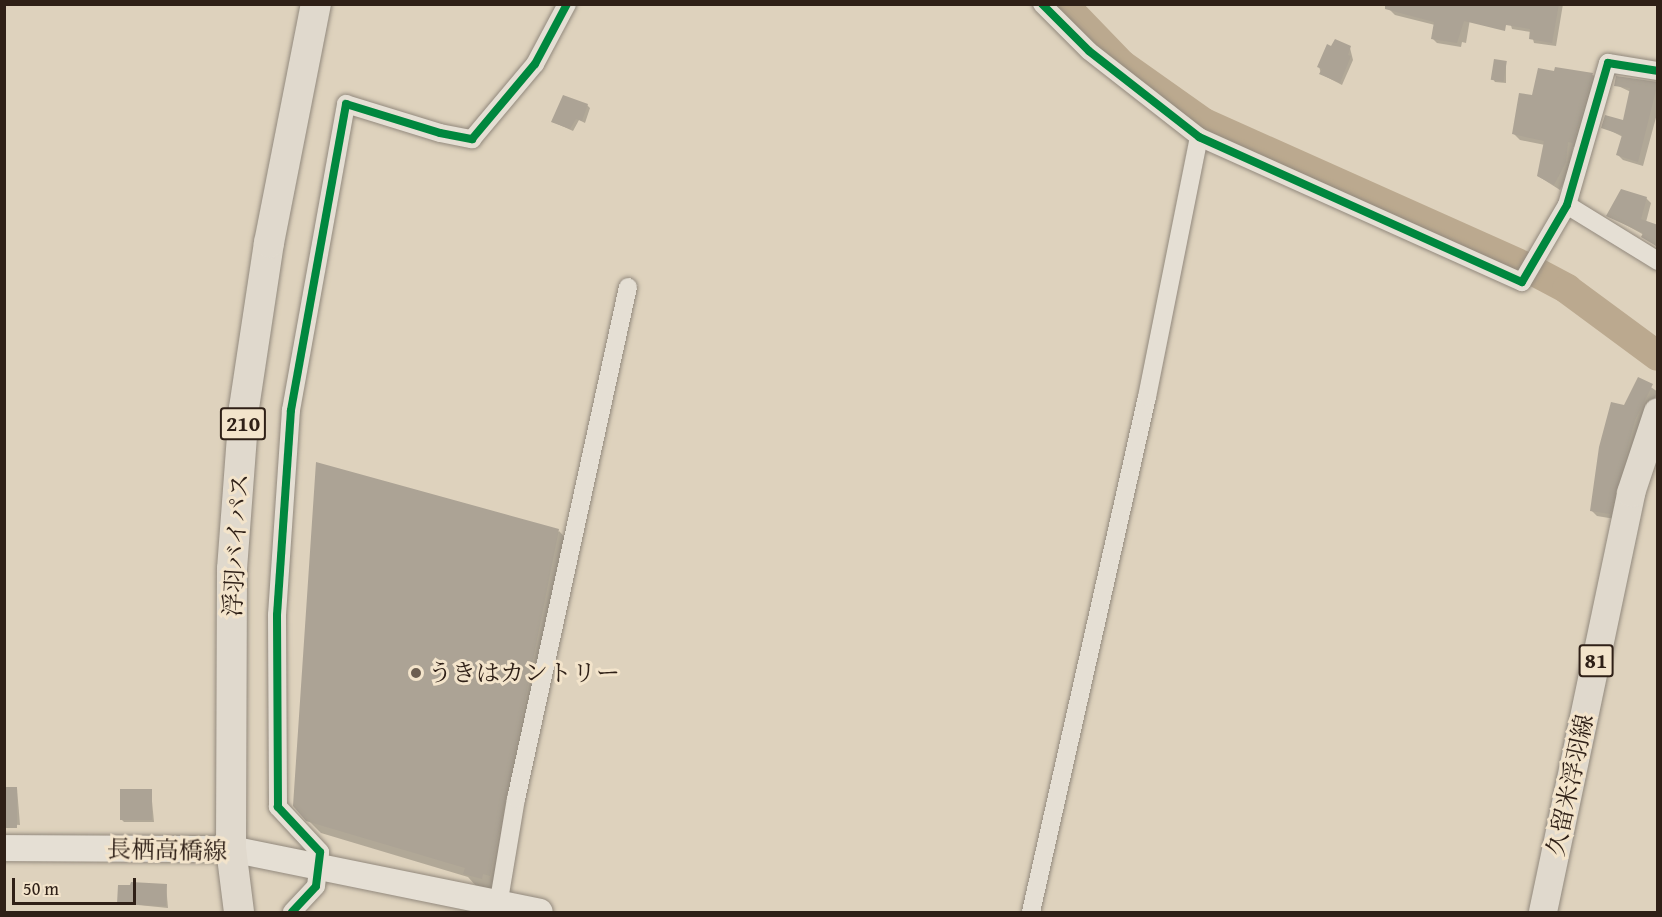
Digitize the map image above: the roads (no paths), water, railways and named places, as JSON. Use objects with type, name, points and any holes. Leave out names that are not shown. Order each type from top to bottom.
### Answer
[{"type":"highway","name":"浮羽バイパス","points":[[238,912],[231,849],[232,569],[244,408],[269,243],[316,4]]},
{"type":"main road","name":"久留米浮羽線","points":[[1543,912],[1631,493],[1658,412]]},
{"type":"main road","name":"長栖高橋線","points":[[4,848],[231,849],[498,908],[540,912]]},
{"type":"street","points":[[292,912],[316,886],[320,852],[278,807],[277,615],[291,410],[346,104],[440,134],[472,139],[535,64],[567,4]]},
{"type":"street","points":[[1042,4],[1089,51],[1200,137],[1522,282],[1567,205],[1608,63],[1658,71]]},
{"type":"street","points":[[1031,912],[1147,397],[1200,137]]},
{"type":"street","points":[[1567,205],[1658,261]]},
{"type":"street","points":[[498,908],[516,799],[628,287]]},
{"type":"waterway","points":[[1063,4],[1122,65],[1204,123],[1532,270],[1567,289],[1658,356]]},
{"type":"place","name":"うきはカントリー","points":[[416,673]]}]
